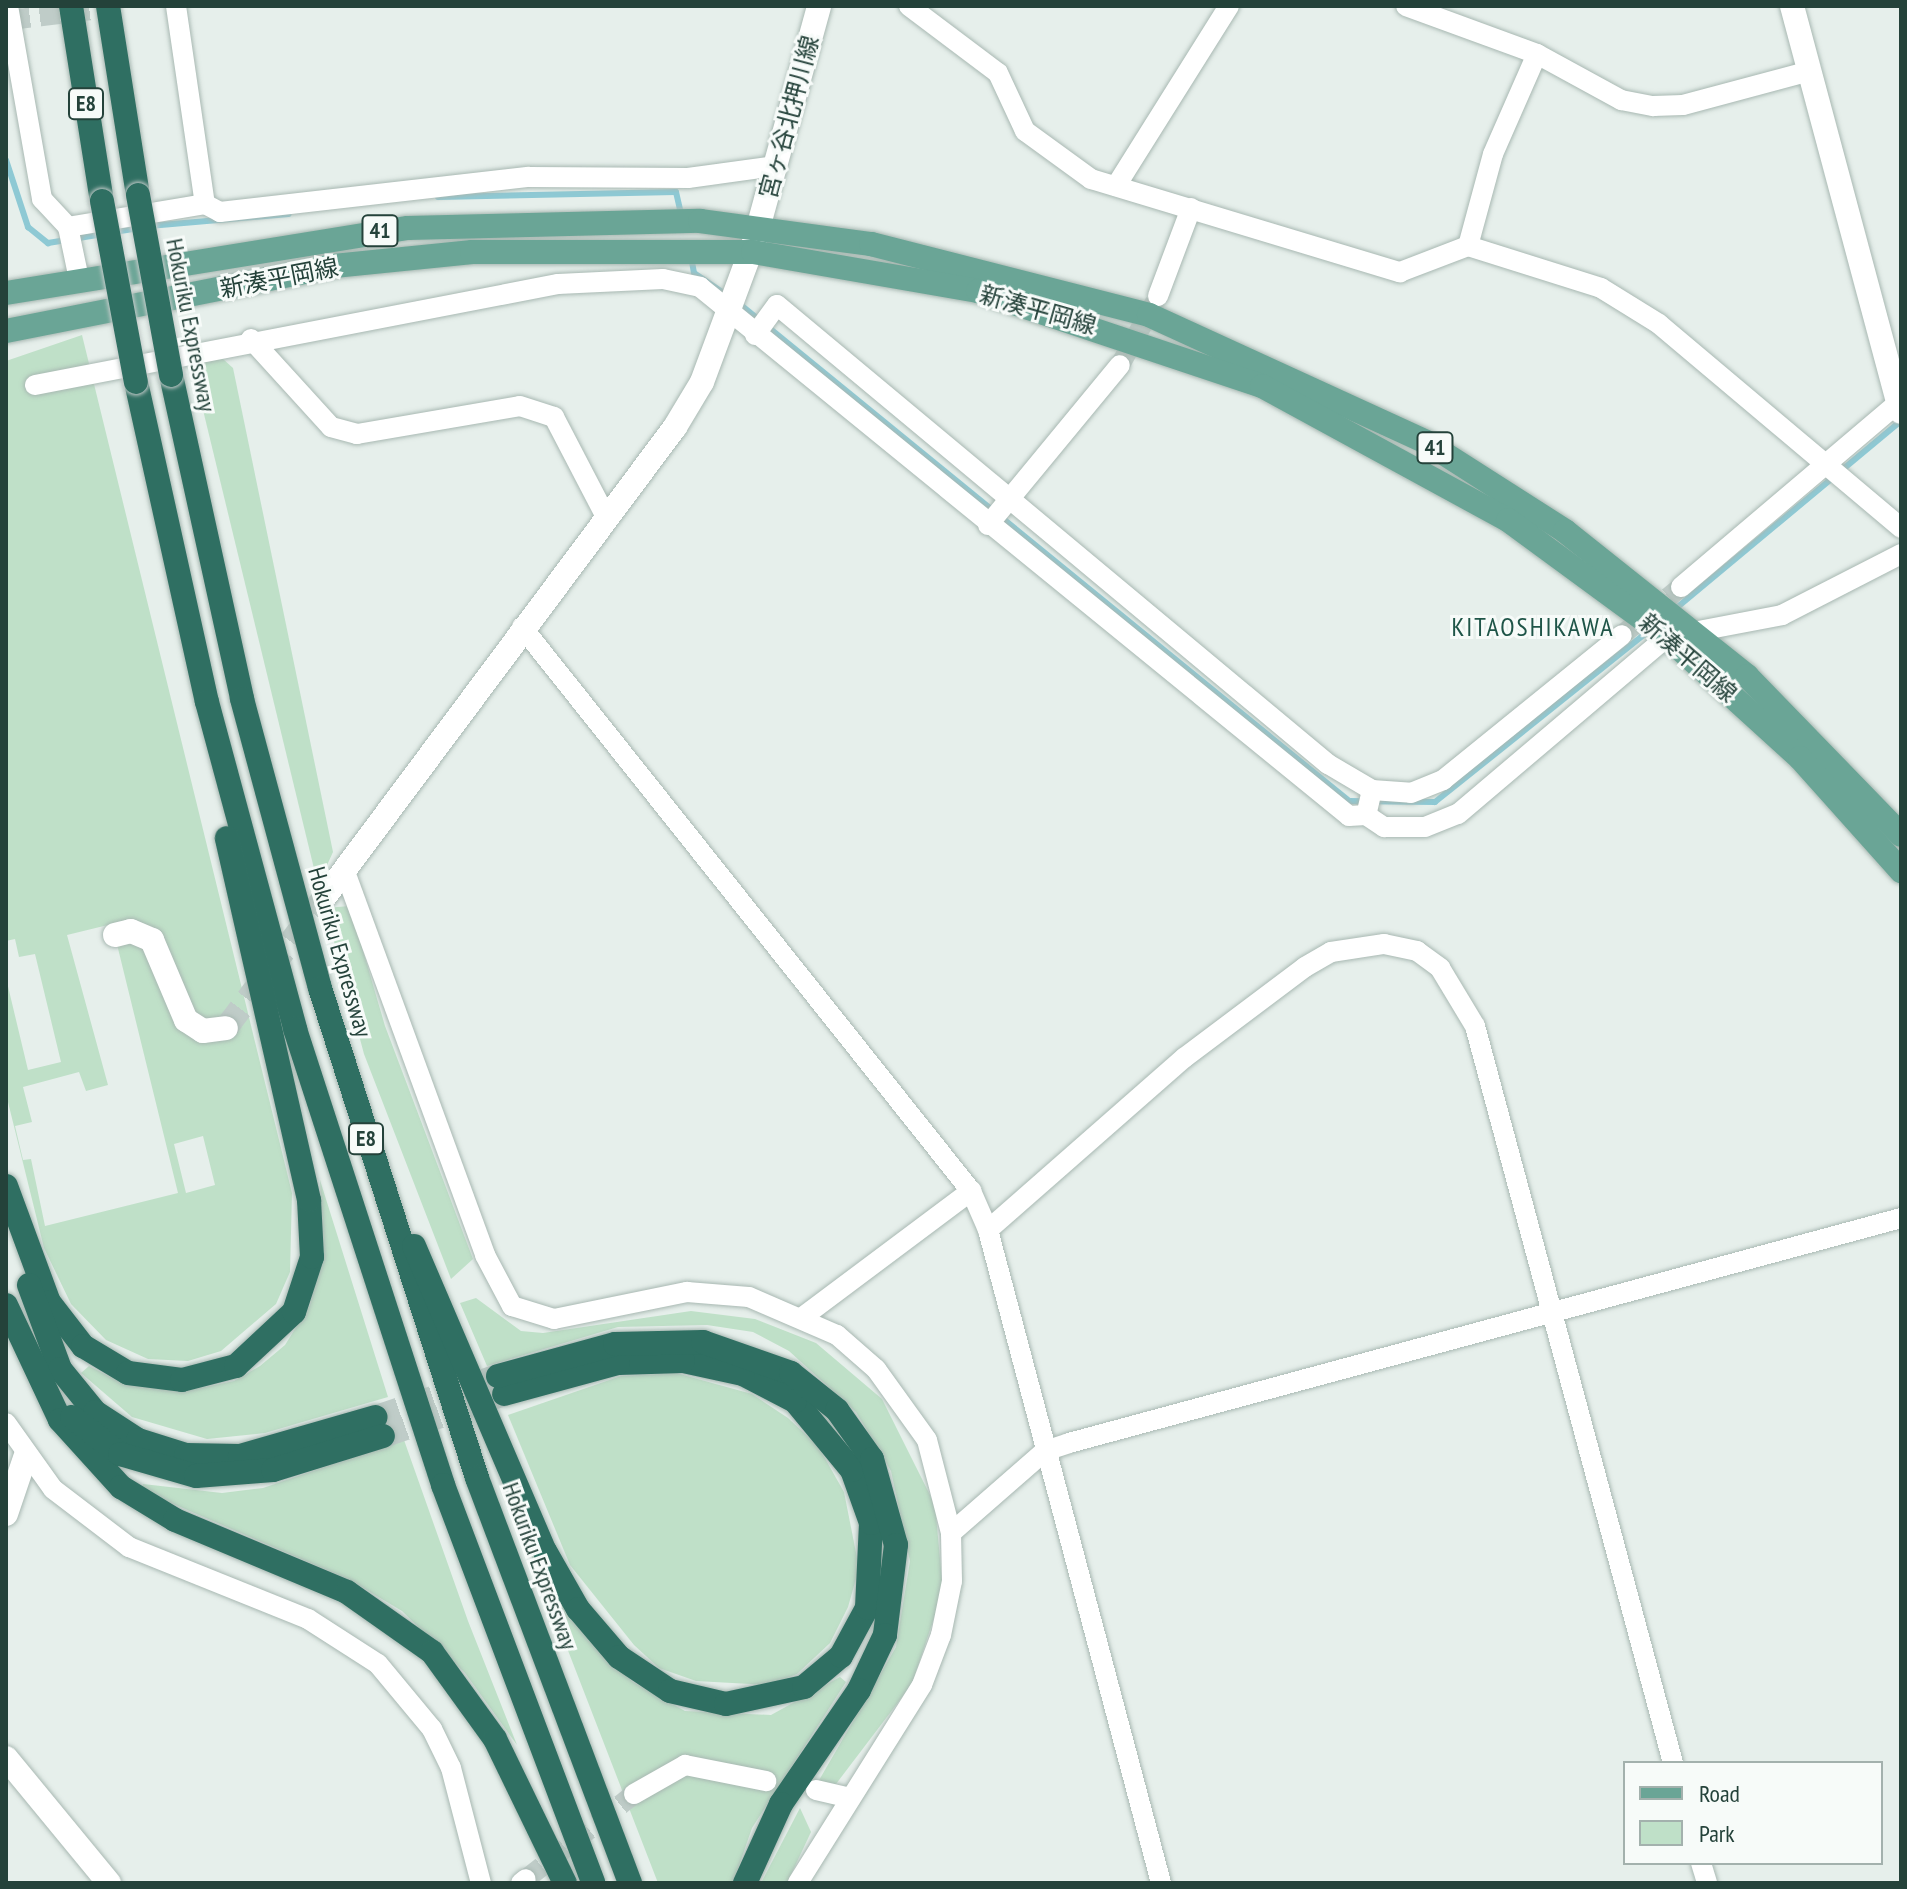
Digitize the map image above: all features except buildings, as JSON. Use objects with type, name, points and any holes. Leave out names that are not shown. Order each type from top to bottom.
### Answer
[{"type":"highway","name":"E8","points":[[71,6],[102,201],[168,536],[254,880],[334,1157],[443,1485],[593,1883]]},
{"type":"highway","name":"Hokuriku Expressway","points":[[108,6],[171,375],[242,699],[356,1107],[477,1478],[630,1883]]},
{"type":"highway","points":[[18,1232],[49,1302],[83,1346],[128,1373],[156,1379],[210,1375],[258,1352],[294,1312],[312,1257],[309,1200],[175,599],[168,536]]},
{"type":"highway","points":[[356,1107],[545,1551],[597,1635],[670,1691],[726,1704],[780,1697],[841,1656],[867,1608],[871,1523],[837,1445],[795,1401],[743,1374],[683,1361],[618,1363],[501,1385],[615,1344],[703,1342],[791,1373],[837,1410],[872,1459],[896,1545],[885,1635],[859,1690],[781,1804],[745,1883]]},
{"type":"highway","points":[[6,1186],[36,1315],[60,1369],[95,1412],[138,1440],[186,1455],[240,1456],[380,1426],[273,1470],[174,1473],[92,1437],[30,1366]]},
{"type":"highway","points":[[6,1305],[30,1366],[78,1445],[121,1487],[175,1520],[347,1592],[432,1652],[495,1739],[565,1883]]},
{"type":"main road","name":"新湊平岡線","points":[[6,293],[408,228],[554,221],[758,228],[985,269],[1149,315],[1286,374],[1426,442],[1565,531],[1693,628],[1901,835]]},
{"type":"main road","name":"新湊平岡線","points":[[6,331],[334,266],[472,252],[753,252],[978,291],[1262,386],[1508,520],[1667,637],[1800,758],[1901,871]]},
{"type":"street","points":[[8,6],[42,199],[68,227],[79,279]]},
{"type":"street","points":[[176,6],[205,204]]},
{"type":"street","name":"宮ヶ谷北押川線","points":[[326,895],[522,627],[675,427],[729,318],[753,252],[819,6]]},
{"type":"street","points":[[909,6],[998,73],[1025,131],[1051,155],[1116,186],[1400,272],[1468,246],[1601,288],[1659,324],[1901,528]]},
{"type":"street","points":[[1116,186],[1229,6]]},
{"type":"street","points":[[1406,6],[1537,54],[1621,100],[1653,106],[1683,105],[1810,71]]},
{"type":"street","points":[[1681,587],[1826,465],[1900,408],[1792,6]]},
{"type":"street","points":[[1468,246],[1493,154],[1537,54]]},
{"type":"street","points":[[68,227],[205,204],[220,212],[529,177],[688,178],[776,166]]},
{"type":"street","points":[[1158,296],[1191,208]]},
{"type":"street","points":[[35,385],[251,339],[604,280],[700,287],[729,318],[757,333],[988,525],[1349,816],[1366,815],[1384,827],[1411,827],[1458,814],[1667,637],[1693,628],[1782,615],[1901,554]]},
{"type":"street","points":[[757,333],[777,305],[1328,764],[1372,790],[1411,793],[1443,780],[1622,635]]},
{"type":"street","points":[[251,339],[331,427],[357,434],[520,406],[554,417],[606,517]]},
{"type":"street","points":[[988,525],[1120,365]]},
{"type":"street","points":[[522,627],[971,1191],[988,1230],[1161,1883]]},
{"type":"street","points":[[1366,815],[1372,790]]},
{"type":"street","points":[[344,869],[479,1241],[512,1306],[554,1319],[687,1292],[749,1297],[804,1316],[837,1335],[903,1401],[927,1440],[951,1533],[952,1581],[922,1685],[846,1797],[798,1883]]},
{"type":"street","points":[[115,935],[131,931],[152,940],[186,1020],[203,1031],[226,1028]]},
{"type":"street","points":[[988,1230],[1184,1058],[1305,967],[1331,952],[1384,944],[1417,951],[1440,968],[1475,1026],[1672,1761]]},
{"type":"street","points":[[804,1316],[971,1191]]},
{"type":"street","points":[[951,1533],[1045,1451],[1901,1218]]},
{"type":"street","points":[[6,1423],[53,1489],[129,1547],[308,1619],[378,1664],[445,1755],[481,1883]]},
{"type":"street","points":[[6,1514],[26,1455]]},
{"type":"street","points":[[6,1758],[109,1883]]},
{"type":"street","points":[[634,1794],[685,1765],[766,1781]]},
{"type":"street","points":[[816,1790],[846,1797]]},
{"type":"green space","points":[[82,335],[292,1193],[290,1272],[276,1304],[221,1351],[188,1361],[148,1359],[106,1340],[71,1304],[44,1248],[6,1094],[6,978],[28,1070],[61,1062],[35,954],[19,957],[15,939],[6,941],[6,361]],"holes":[[[112,924],[178,1193],[45,1226],[31,1159],[23,1160],[15,1126],[32,1122],[23,1087],[79,1072],[86,1091],[108,1085],[67,935]],[[203,1136],[215,1185],[186,1193],[174,1144]]]},
{"type":"green space","points":[[199,359],[223,359],[233,368],[333,852],[318,885],[196,381]]},
{"type":"green space","points":[[350,906],[385,1026],[473,1259],[451,1279],[364,1054],[325,908]]},
{"type":"green space","points":[[320,1180],[388,1397],[265,1433],[207,1439],[132,1417],[81,1373],[89,1366],[118,1381],[180,1392],[234,1381],[260,1366],[285,1345],[310,1305],[323,1245]]},
{"type":"green space","points":[[476,1298],[521,1331],[543,1333],[691,1311],[755,1319],[816,1343],[882,1399],[935,1505],[943,1591],[912,1684],[836,1784],[818,1782],[896,1647],[910,1561],[891,1471],[856,1412],[789,1351],[753,1332],[707,1325],[618,1327],[487,1366],[460,1303]]},
{"type":"green space","points":[[676,1373],[752,1394],[788,1418],[818,1446],[844,1492],[859,1568],[848,1607],[830,1643],[797,1674],[769,1685],[696,1681],[659,1668],[634,1645],[570,1565],[508,1415],[621,1376]]},
{"type":"green space","points":[[404,1440],[468,1621],[517,1745],[465,1673],[402,1611],[350,1580],[141,1490],[143,1484],[222,1493],[263,1488]]},
{"type":"green space","points":[[526,1542],[595,1647],[633,1682],[685,1711],[771,1715],[840,1677],[846,1682],[752,1828],[733,1883],[658,1883]]},
{"type":"green space","points":[[800,1808],[811,1832],[787,1883],[761,1883]]},
{"type":"waterway","points":[[6,160],[28,227],[48,243],[103,234]]},
{"type":"waterway","points":[[438,197],[676,192],[682,218]]},
{"type":"waterway","points":[[149,226],[288,214]]},
{"type":"waterway","points":[[114,232],[138,228]]},
{"type":"waterway","points":[[691,256],[694,273],[727,295]]},
{"type":"waterway","points":[[736,301],[1349,801],[1435,802],[1650,630]]},
{"type":"waterway","points":[[1674,610],[1901,421]]},
{"type":"tunnel","points":[[10,20],[124,6]]},
{"type":"tunnel","points":[[1120,365],[1155,302]]},
{"type":"tunnel","points":[[1622,635],[1681,587]]},
{"type":"tunnel","points":[[226,1028],[326,895]]},
{"type":"tunnel","points":[[376,1417],[498,1376]]},
{"type":"tunnel","points":[[383,1436],[504,1394]]},
{"type":"tunnel","points":[[526,1879],[634,1794]]},
{"type":"district","name":"KITAOSHIKAWA","points":[[1533,627]]}]
